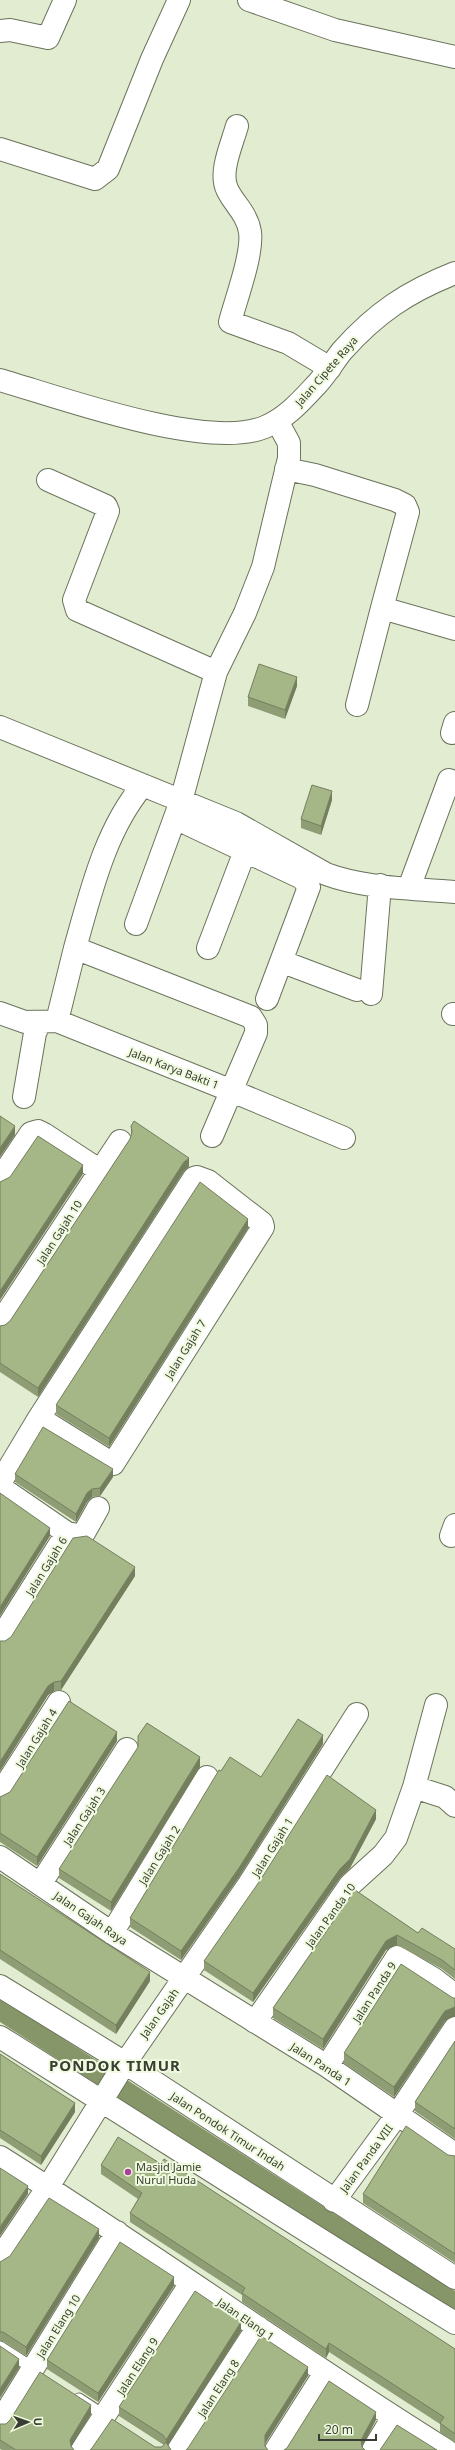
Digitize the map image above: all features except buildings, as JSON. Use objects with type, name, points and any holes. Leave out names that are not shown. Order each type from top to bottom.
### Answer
[{"type":"street","points":[[0,31],[10,30],[48,38],[65,0]]},
{"type":"street","points":[[0,149],[96,179],[102,175],[108,169],[152,58],[179,0]]},
{"type":"street","points":[[249,0],[335,30],[455,57]]},
{"type":"street","points":[[237,126],[223,178],[227,190],[240,206],[250,232],[248,257],[230,322],[288,343],[330,368]]},
{"type":"street","name":"Jalan Cipete Raya","points":[[0,380],[144,421],[193,431],[253,430],[277,421],[294,407],[330,368],[361,331],[386,308],[417,289],[455,273]]},
{"type":"street","points":[[136,924],[178,809],[216,672],[246,613],[263,568],[286,469],[289,443],[277,421]]},
{"type":"street","points":[[286,469],[315,475],[395,500],[407,507],[408,512],[357,705]]},
{"type":"street","points":[[48,480],[106,506],[108,511],[74,600],[77,610],[216,672]]},
{"type":"street","points":[[382,608],[455,629]]},
{"type":"street","points":[[0,727],[143,785],[245,851],[302,878],[309,887],[283,962],[267,999]]},
{"type":"street","points":[[409,888],[449,780]]},
{"type":"street","points":[[24,1097],[35,1033],[48,1022],[75,948],[92,889],[115,829],[130,802],[143,785]]},
{"type":"street","points":[[178,809],[236,823],[326,874],[341,880],[455,892]]},
{"type":"street","points":[[208,948],[245,851]]},
{"type":"street","points":[[283,962],[364,992],[380,885]]},
{"type":"street","points":[[75,948],[251,1017],[256,1025],[256,1033],[212,1136]]},
{"type":"street","name":"Jalan Karya Bakti 1","points":[[0,1013],[26,1022],[48,1022],[232,1090],[344,1138]]},
{"type":"street","points":[[0,1179],[31,1133],[35,1132],[44,1134],[99,1170]]},
{"type":"street","name":"Jalan Gajah 10","points":[[0,1323],[99,1170],[120,1141]]},
{"type":"street","name":"Jalan Gajah 7","points":[[197,1177],[208,1181],[262,1223],[263,1227],[113,1464],[39,1418],[194,1178],[197,1177]]},
{"type":"street","points":[[0,1483],[39,1418]]},
{"type":"street","points":[[0,1487],[67,1533]]},
{"type":"street","name":"Jalan Gajah 6","points":[[0,1639],[67,1533],[78,1535],[84,1533],[98,1508]]},
{"type":"street","name":"Jalan Gajah 4","points":[[0,1794],[59,1702]]},
{"type":"street","name":"Jalan Panda 10","points":[[255,2022],[350,1885],[383,1855],[396,1838],[414,1787],[436,1705]]},
{"type":"street","name":"Jalan Gajah 1","points":[[184,1977],[249,1884],[357,1714]]},
{"type":"street","name":"Jalan Gajah 3","points":[[41,1883],[127,1749]]},
{"type":"street","name":"Jalan Gajah 2","points":[[112,1933],[207,1777]]},
{"type":"street","points":[[414,1787],[445,1798],[455,1806]]},
{"type":"street","name":"Jalan Gajah Raya","points":[[0,1857],[41,1883],[112,1933],[184,1977]]},
{"type":"street","name":"Jalan Panda 9","points":[[327,2066],[397,1958],[434,1979],[455,1995]]},
{"type":"street","name":"Jalan Panda 1","points":[[184,1977],[327,2066],[455,2154]]},
{"type":"street","name":"Jalan Gajah","points":[[0,2258],[48,2187],[123,2066],[184,1977]]},
{"type":"street","name":"Jalan Pondok Timur Indah","points":[[0,1986],[455,2278]]},
{"type":"street","name":"Jalan Panda VIII","points":[[334,2201],[397,2115],[455,2028]]},
{"type":"street","points":[[0,2036],[105,2096],[325,2245],[455,2323]]},
{"type":"street","name":"Jalan Elang 1","points":[[0,2157],[117,2232],[325,2373],[446,2450]]},
{"type":"street","name":"Jalan Elang 10","points":[[0,2422],[39,2372],[117,2232]]},
{"type":"street","name":"Jalan Elang 9","points":[[82,2450],[111,2420],[191,2282]]},
{"type":"street","name":"Jalan Elang 8","points":[[178,2450],[258,2327]]},
{"type":"street","points":[[276,2450],[325,2373]]},
{"type":"street","points":[[373,2450],[393,2417]]},
{"type":"lane","points":[[0,2347],[39,2372]]},
{"type":"lane","points":[[72,2394],[111,2420]]},
{"type":"waterway","points":[[0,2010],[455,2303]]},
{"type":"place","name":"Masjid Jamie Nurul Huda","points":[[128,2172]]},
{"type":"district","name":"PONDOK TIMUR","points":[[115,2065]]}]
